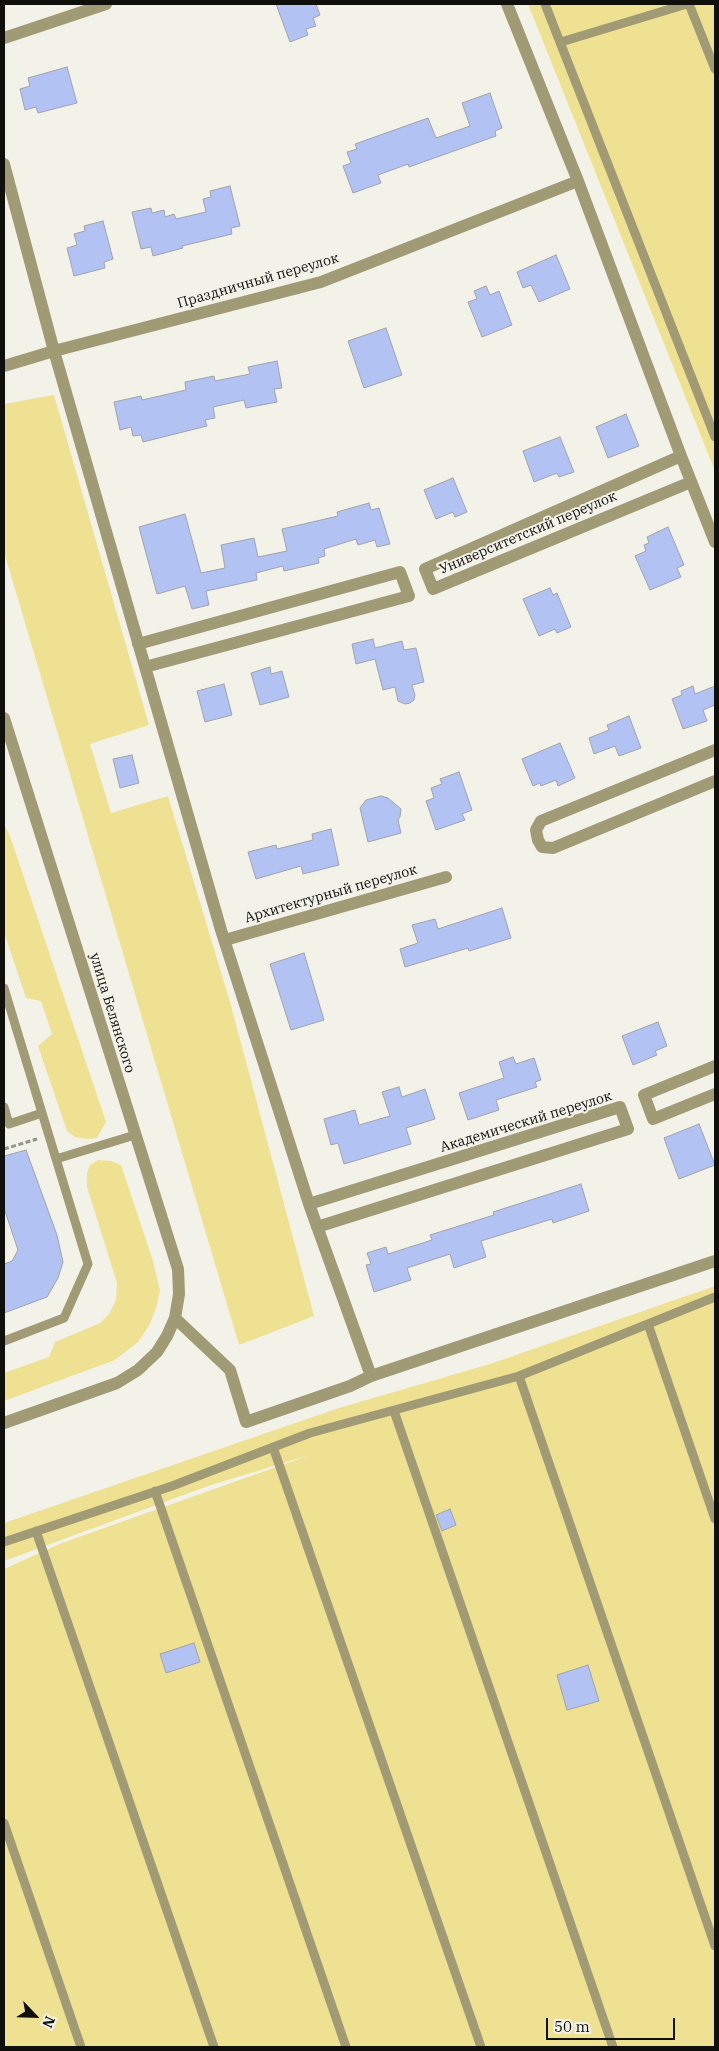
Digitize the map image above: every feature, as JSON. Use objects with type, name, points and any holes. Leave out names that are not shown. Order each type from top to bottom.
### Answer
[{"type":"street","points":[[4,38],[106,4]]},
{"type":"street","points":[[507,4],[578,181],[715,542]]},
{"type":"street","points":[[4,164],[54,351],[225,940],[309,1204],[371,1376]]},
{"type":"street","name":"Праздничный переулок","points":[[4,366],[54,351],[322,282],[578,181]]},
{"type":"street","name":"Университетский переулок","points":[[681,456],[425,570],[433,589],[691,482]]},
{"type":"street","points":[[138,644],[400,572],[409,596],[145,667]]},
{"type":"street","name":"улица Белянского","points":[[4,718],[178,1269],[179,1294],[175,1318],[167,1336],[157,1352],[138,1370],[117,1383],[4,1423]]},
{"type":"street","points":[[715,750],[541,821],[536,830],[538,840],[542,847],[553,848],[715,781]]},
{"type":"street","name":"Архитектурный переулок","points":[[225,940],[446,877]]},
{"type":"street","points":[[715,1066],[644,1095],[653,1120],[715,1094]]},
{"type":"street","name":"Академический переулок","points":[[309,1204],[620,1107],[628,1129],[318,1227]]},
{"type":"street","points":[[175,1318],[230,1370],[246,1422],[350,1386],[371,1376],[715,1261]]},
{"type":"lane","points":[[545,4],[715,437]]},
{"type":"lane","points":[[561,42],[688,4],[715,69]]},
{"type":"lane","points":[[4,988],[88,1264],[64,1318],[4,1341]]},
{"type":"lane","points":[[4,1107],[9,1124],[42,1113]]},
{"type":"lane","points":[[56,1159],[135,1135]]},
{"type":"lane","points":[[4,1542],[155,1492],[310,1433],[519,1376],[715,1297]]},
{"type":"lane","points":[[648,1324],[715,1519]]},
{"type":"lane","points":[[519,1376],[715,1946]]},
{"type":"lane","points":[[394,1411],[613,2047]]},
{"type":"lane","points":[[273,1447],[482,2047]]},
{"type":"lane","points":[[155,1492],[346,2047]]},
{"type":"lane","points":[[36,1531],[214,2047]]},
{"type":"lane","points":[[4,1823],[81,2047]]},
{"type":"path","points":[[4,1149],[49,1135]]},
{"type":"shaded area","points":[[528,4],[715,4],[715,471]]},
{"type":"shaded area","points":[[54,395],[149,725],[90,744],[111,813],[168,796],[230,1002],[314,1316],[239,1345],[4,552],[4,404]]},
{"type":"shaded area","points":[[4,824],[10,836],[106,1122],[97,1138],[75,1137],[67,1131],[38,1046],[52,1034],[41,1001],[26,998],[4,932]]},
{"type":"shaded area","points":[[98,1160],[111,1161],[121,1165],[153,1261],[160,1290],[150,1324],[138,1342],[115,1360],[4,1401],[4,1373],[49,1357],[55,1342],[100,1323],[109,1314],[116,1300],[117,1283],[87,1187],[87,1173],[90,1165]]},
{"type":"shaded area","points":[[715,1286],[715,2047],[4,2047],[4,1569],[62,1543],[310,1455],[208,1486],[4,1561],[4,1523],[339,1408],[490,1364]]},
{"type":"building","points":[[276,4],[316,4],[320,15],[313,18],[316,26],[306,29],[308,35],[290,42]]},
{"type":"building","points":[[67,67],[77,103],[38,113],[36,107],[25,110],[20,89],[30,86],[28,78]]},
{"type":"building","points":[[490,93],[502,128],[495,131],[496,136],[409,167],[408,164],[378,175],[381,183],[353,193],[343,166],[351,163],[347,152],[357,149],[355,144],[428,118],[436,138],[470,126],[462,103]]},
{"type":"building","points":[[230,186],[240,226],[231,228],[232,234],[182,246],[183,248],[153,256],[151,247],[141,249],[132,212],[151,208],[152,213],[164,210],[165,217],[174,214],[176,219],[206,212],[203,199],[211,197],[210,191]]},
{"type":"building","points":[[103,221],[113,259],[104,262],[105,268],[74,276],[67,248],[77,245],[74,234],[85,231],[84,226]]},
{"type":"building","points":[[556,255],[570,289],[539,302],[531,285],[523,288],[517,272]]},
{"type":"building","points":[[486,286],[490,295],[499,291],[512,325],[482,337],[468,302],[477,299],[474,291]]},
{"type":"building","points":[[386,328],[402,375],[364,388],[348,341]]},
{"type":"building","points":[[277,361],[282,388],[274,389],[277,402],[246,408],[244,400],[213,407],[215,418],[205,420],[207,426],[143,442],[141,435],[133,436],[131,427],[120,430],[114,402],[141,396],[142,400],[186,390],[185,382],[214,376],[215,381],[250,374],[248,367]]},
{"type":"building","points":[[626,414],[639,446],[608,458],[596,427]]},
{"type":"building","points":[[560,437],[574,472],[559,477],[557,473],[534,482],[523,451]]},
{"type":"building","points":[[453,478],[467,512],[455,517],[453,512],[436,519],[424,490]]},
{"type":"building","points":[[369,503],[371,510],[379,508],[390,544],[377,547],[375,540],[358,545],[356,539],[324,549],[325,556],[318,558],[319,563],[284,571],[283,566],[256,573],[257,580],[206,591],[209,605],[192,609],[185,586],[157,594],[139,527],[185,514],[201,573],[225,568],[221,545],[254,538],[258,557],[287,551],[282,529],[338,516],[337,512]]},
{"type":"building","points":[[668,527],[684,565],[677,568],[681,577],[650,590],[635,556],[646,551],[644,545],[649,543],[647,537]]},
{"type":"building","points":[[550,588],[553,595],[557,593],[571,627],[557,633],[555,629],[539,636],[523,599]]},
{"type":"building","points":[[373,639],[375,648],[402,641],[404,650],[416,648],[424,682],[412,685],[415,695],[414,700],[410,703],[405,704],[398,701],[395,687],[383,690],[375,659],[356,664],[352,644]]},
{"type":"building","points":[[270,667],[271,674],[282,671],[289,697],[260,705],[251,673]]},
{"type":"building","points":[[224,684],[232,715],[205,722],[197,691]]},
{"type":"building","points":[[693,686],[695,694],[715,686],[715,705],[703,710],[707,721],[683,729],[672,699],[682,695],[681,691]]},
{"type":"building","points":[[629,716],[641,748],[619,756],[615,746],[594,754],[589,738],[609,730],[607,725]]},
{"type":"building","points":[[560,743],[575,778],[558,786],[556,780],[541,786],[540,783],[533,786],[522,759]]},
{"type":"building","points":[[132,755],[139,783],[120,788],[113,759]]},
{"type":"building","points":[[459,772],[472,810],[462,814],[465,820],[436,830],[426,801],[434,798],[431,788],[442,784],[440,779]]},
{"type":"building","points":[[381,796],[388,798],[401,809],[398,820],[401,833],[368,842],[360,808],[366,800]]},
{"type":"building","points":[[331,829],[339,865],[303,874],[301,866],[256,879],[248,852],[276,845],[277,849],[313,840],[312,834]]},
{"type":"building","points":[[502,908],[511,938],[469,951],[468,948],[405,967],[400,949],[418,943],[412,925],[435,919],[438,929]]},
{"type":"building","points":[[304,953],[324,1020],[291,1030],[270,964]]},
{"type":"building","points":[[658,1022],[667,1046],[655,1051],[657,1055],[633,1065],[622,1036]]},
{"type":"building","points":[[513,1057],[516,1064],[534,1058],[541,1080],[535,1082],[537,1087],[496,1100],[499,1110],[468,1120],[459,1093],[504,1078],[499,1062]]},
{"type":"building","points":[[399,1087],[402,1097],[425,1089],[435,1119],[406,1128],[411,1144],[344,1164],[338,1143],[331,1145],[324,1119],[355,1110],[359,1125],[390,1116],[382,1092]]},
{"type":"building","points":[[699,1124],[715,1165],[679,1179],[664,1138]]},
{"type":"building","points":[[26,1150],[57,1235],[63,1262],[58,1278],[47,1297],[4,1313],[4,1264],[12,1261],[18,1250],[4,1208],[4,1156]]},
{"type":"building","points":[[581,1184],[589,1211],[553,1223],[552,1219],[481,1241],[486,1257],[454,1268],[450,1254],[407,1268],[411,1280],[374,1292],[366,1265],[371,1264],[367,1253],[386,1247],[388,1254],[432,1240],[430,1235],[494,1215],[493,1212]]},
{"type":"building","points":[[450,1509],[456,1525],[442,1531],[436,1515]]},
{"type":"building","points":[[194,1643],[200,1662],[166,1673],[160,1654]]},
{"type":"building","points":[[588,1665],[599,1701],[567,1710],[557,1675]]}]
